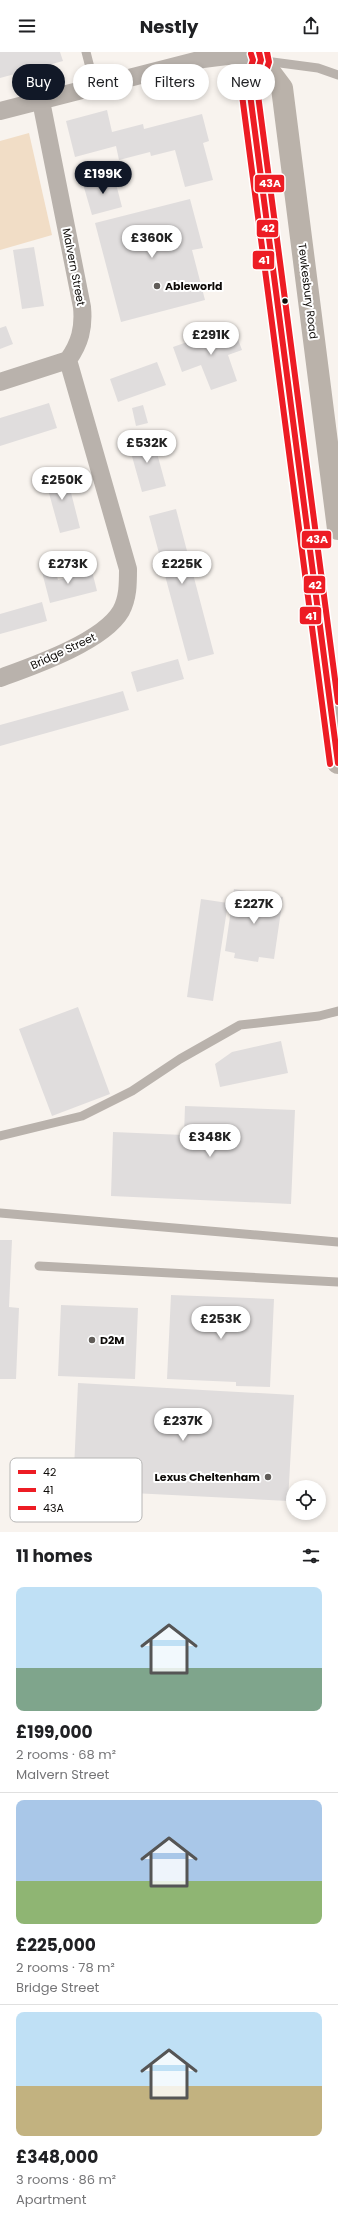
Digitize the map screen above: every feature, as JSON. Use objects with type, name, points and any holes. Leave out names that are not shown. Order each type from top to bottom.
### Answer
[{"type":"highway","name":"Tewkesbury Road","points":[[260,56],[282,88],[338,529]]},
{"type":"highway","points":[[260,56],[250,94],[294,441],[338,763]]},
{"type":"street","points":[[133,76],[202,56],[260,56]]},
{"type":"street","points":[[0,112],[73,93]]},
{"type":"street","name":"Malvern Street","points":[[41,101],[82,307],[83,321],[81,336],[76,349],[68,360]]},
{"type":"street","points":[[0,382],[68,360]]},
{"type":"street","name":"Bridge Street","points":[[0,678],[51,657],[101,632],[112,623],[126,598],[128,569],[68,360]]},
{"type":"lane","points":[[86,52],[89,64]]},
{"type":"lane","points":[[260,56],[318,68],[338,75]]},
{"type":"lane","points":[[0,1136],[82,1116],[132,1091],[180,1059],[240,1025],[318,1016],[338,1011]]},
{"type":"lane","points":[[0,1213],[338,1242]]},
{"type":"lane","points":[[39,1266],[338,1282]]},
{"type":"shaded area","points":[[29,133],[52,235],[0,250],[0,141]]},
{"type":"building","points":[[0,52],[60,52],[63,61],[52,64],[12,64],[12,75],[0,78]]},
{"type":"building","points":[[107,110],[112,132],[143,124],[144,129],[202,114],[209,141],[203,143],[213,180],[185,187],[175,150],[151,156],[150,152],[119,160],[116,146],[75,157],[66,121]]},
{"type":"building","points":[[114,176],[122,207],[92,215],[83,184]]},
{"type":"building","points":[[190,199],[203,248],[192,250],[205,300],[121,322],[95,223]]},
{"type":"building","points":[[34,247],[44,306],[22,309],[13,250]]},
{"type":"building","points":[[6,326],[13,344],[0,349],[0,328]]},
{"type":"building","points":[[233,326],[242,350],[228,355],[237,381],[211,390],[201,365],[182,372],[173,347]]},
{"type":"building","points":[[157,362],[166,385],[118,402],[110,379]]},
{"type":"building","points":[[49,403],[57,428],[0,446],[0,418]]},
{"type":"building","points":[[143,405],[148,423],[136,426],[132,408]]},
{"type":"building","points":[[152,435],[166,486],[142,492],[128,442]]},
{"type":"building","points":[[65,469],[80,528],[60,533],[44,475]]},
{"type":"building","points":[[176,509],[214,654],[188,661],[149,516]]},
{"type":"building","points":[[55,568],[58,580],[92,571],[97,591],[50,603],[42,572]]},
{"type":"building","points":[[42,602],[47,621],[0,634],[0,614]]},
{"type":"building","points":[[178,659],[184,679],[137,692],[131,672]]},
{"type":"building","points":[[123,691],[129,710],[0,746],[0,725]]},
{"type":"building","points":[[234,889],[283,897],[274,959],[259,957],[258,962],[234,958],[235,953],[225,951]]},
{"type":"building","points":[[201,899],[228,903],[213,1001],[187,997]]},
{"type":"building","points":[[78,1007],[110,1094],[52,1116],[19,1029]]},
{"type":"building","points":[[281,1041],[288,1073],[220,1087],[215,1064],[232,1052]]},
{"type":"building","points":[[185,1106],[295,1110],[291,1204],[111,1196],[113,1132],[184,1135]]},
{"type":"building","points":[[0,1240],[12,1240],[9,1307],[19,1308],[16,1379],[0,1379]]},
{"type":"building","points":[[171,1295],[274,1299],[270,1387],[236,1386],[236,1382],[167,1379]]},
{"type":"building","points":[[61,1305],[138,1308],[135,1379],[58,1376]]},
{"type":"building","points":[[78,1383],[294,1395],[289,1480],[286,1480],[286,1501],[142,1494],[142,1458],[74,1458]]},
{"type":"transit line","name":"42","points":[[259,52],[261,60],[250,94],[338,763]]},
{"type":"transit line","name":"43A","points":[[267,52],[269,62],[258,95],[338,702]]},
{"type":"transit line","name":"41","points":[[251,54],[253,60],[242,95],[330,764]]},
{"type":"place","name":"Ableworld","points":[[157,286]]},
{"type":"place","name":"D2M","points":[[92,1340]]},
{"type":"place","name":"Lexus Cheltenham","points":[[268,1477]]}]
